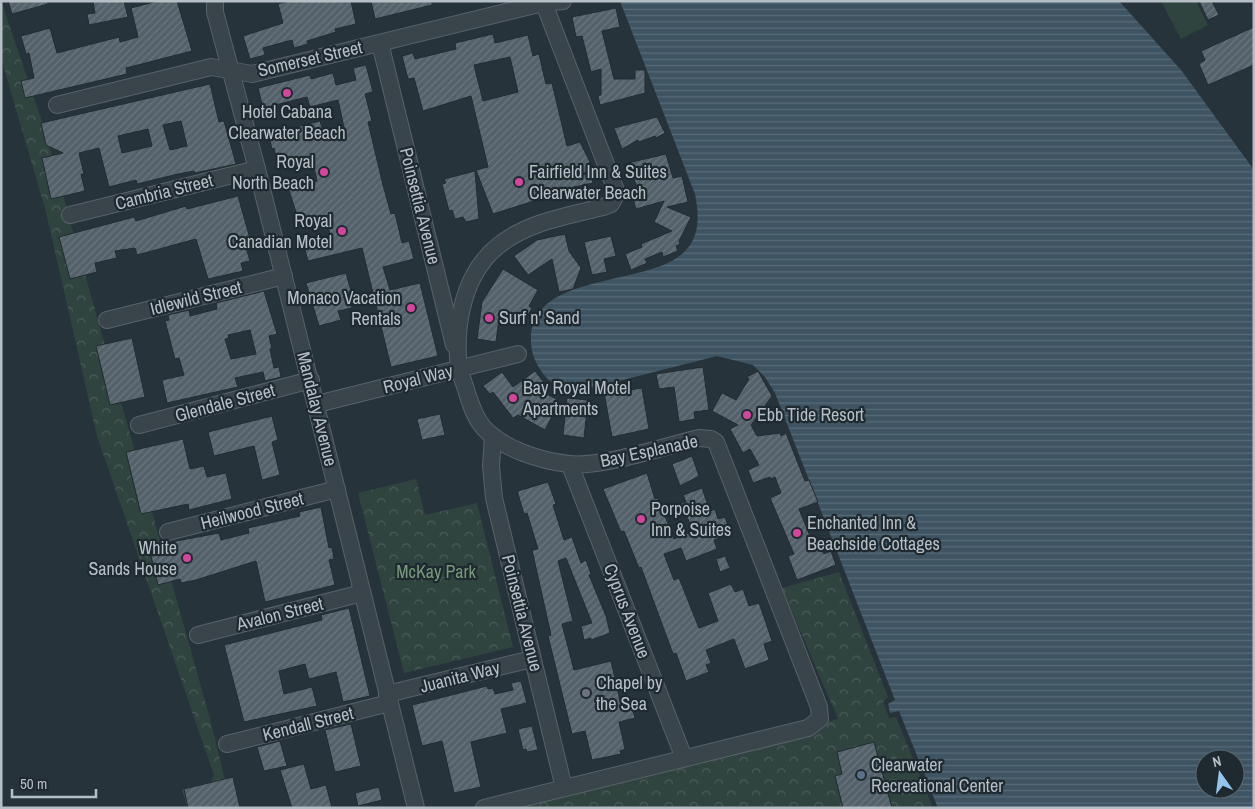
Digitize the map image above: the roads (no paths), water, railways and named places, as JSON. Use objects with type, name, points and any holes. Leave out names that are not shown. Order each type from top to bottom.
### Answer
[{"type":"street","name":"Somerset Street","points":[[57,106],[210,67],[252,74],[543,2],[563,1]]},
{"type":"street","name":"Bay Esplanade","points":[[484,808],[808,728],[820,719],[819,707],[719,448],[711,439],[698,438],[607,461],[570,464],[528,454],[494,436],[483,427],[473,412],[460,369],[462,305],[471,280],[484,260],[498,246],[520,232],[547,221],[612,204],[617,193],[543,2]]},
{"type":"street","name":"Mandalay Avenue","points":[[212,5],[258,169],[416,808]]},
{"type":"street","name":"Poinsettia Avenue","points":[[380,42],[460,369]]},
{"type":"street","name":"Cambria Street","points":[[70,215],[258,169]]},
{"type":"street","name":"Idlewild Street","points":[[107,320],[284,276]]},
{"type":"street","name":"Royal Way","points":[[317,404],[518,354]]},
{"type":"street","name":"Glendale Street","points":[[139,425],[311,380]]},
{"type":"street","name":"Poinsettia Avenue","points":[[494,436],[491,466],[494,498],[564,788]]},
{"type":"street","name":"Cyprus Avenue","points":[[570,464],[684,758]]},
{"type":"street","name":"Heilwood Street","points":[[168,532],[337,489]]},
{"type":"street","name":"Avalon Street","points":[[198,635],[362,594]]},
{"type":"street","name":"Juanita Way","points":[[388,699],[532,659]]},
{"type":"street","name":"Kendall Street","points":[[228,744],[388,699]]},
{"type":"water","points":[[620,1],[1119,1],[1181,70],[1254,170],[1254,808],[938,808],[899,711],[890,713],[888,704],[895,700],[775,393],[765,377],[753,365],[717,356],[587,389],[570,389],[554,384],[545,376],[536,362],[531,347],[531,335],[537,315],[552,301],[571,291],[665,264],[682,254],[693,241],[696,233],[697,210],[695,194]]},
{"type":"place","name":"Hotel Cabana Clearwater Beach","points":[[287,93]]},
{"type":"place","name":"Royal North Beach","points":[[324,172]]},
{"type":"place","name":"Fairfield Inn & Suites Clearwater Beach","points":[[519,182]]},
{"type":"place","name":"Royal Canadian Motel","points":[[342,231]]},
{"type":"place","name":"Monaco Vacation Rentals","points":[[411,308]]},
{"type":"place","name":"Surf n' Sand","points":[[489,318]]},
{"type":"place","name":"Bay Royal Motel Apartments","points":[[513,398]]},
{"type":"place","name":"Ebb Tide Resort","points":[[747,415]]},
{"type":"place","name":"Porpoise Inn & Suites","points":[[641,519]]},
{"type":"place","name":"Enchanted Inn & Beachside Cottages","points":[[797,533]]},
{"type":"place","name":"White Sands House","points":[[187,558]]},
{"type":"place","name":"Chapel by the Sea","points":[[586,693]]},
{"type":"place","name":"Clearwater Recreational Center","points":[[861,775]]},
{"type":"park label","name":"McKay Park","points":[[436,572]]}]
